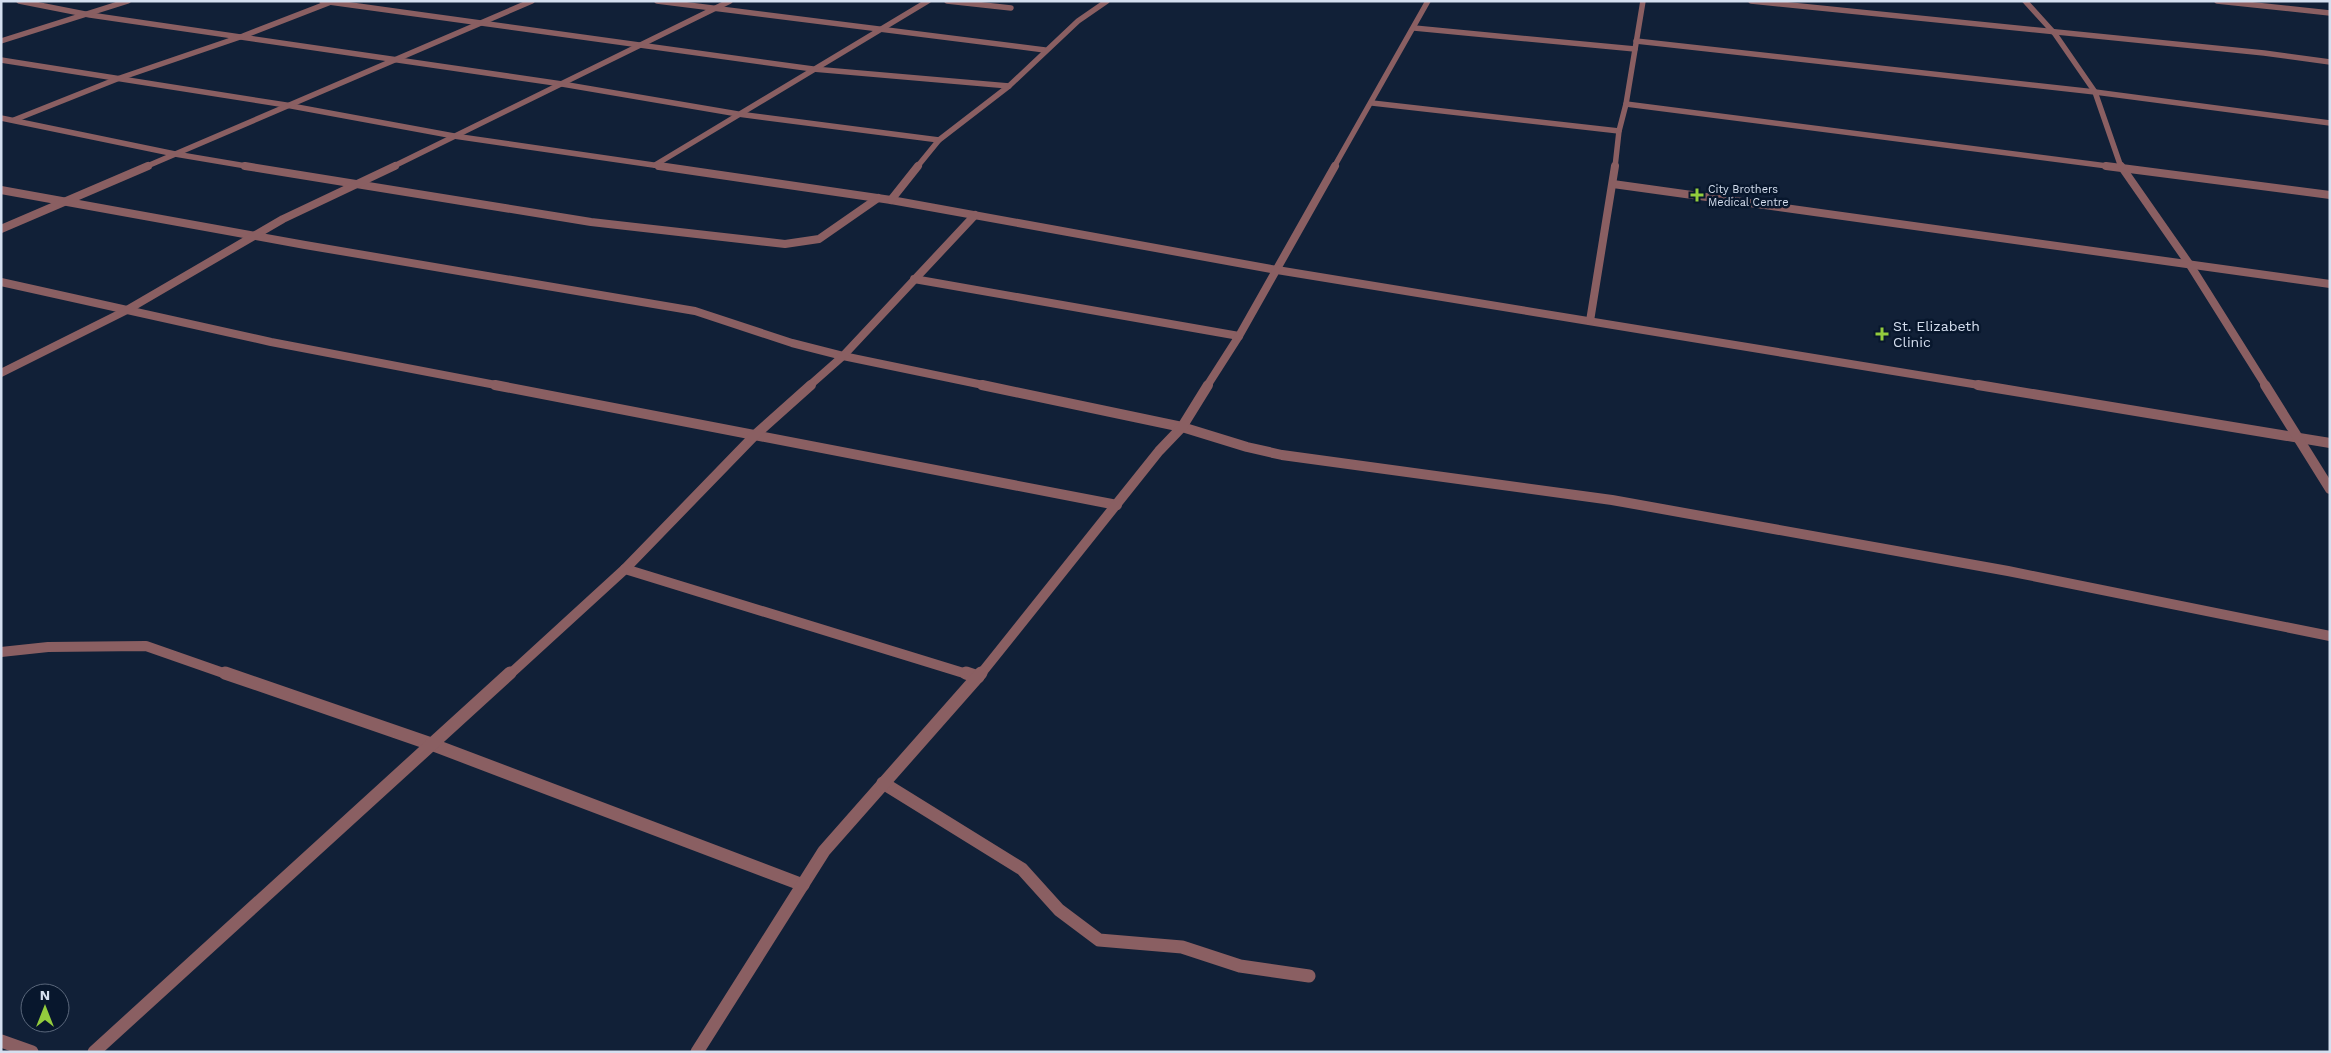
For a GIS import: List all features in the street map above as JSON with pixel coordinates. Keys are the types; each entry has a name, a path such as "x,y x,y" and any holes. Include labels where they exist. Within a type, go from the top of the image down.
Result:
{"street":[{"path":"19,1 90,14 243,36 317,49 562,84 738,114 939,140"},
{"path":"1,41 128,1"},
{"path":"322,1 644,44 813,69 1009,86"},
{"path":"1,229 532,1"},
{"path":"657,1 879,31 1045,50"},
{"path":"1,373 127,310 251,236 730,1"},
{"path":"655,165 928,1"},
{"path":"947,1 1011,8"},
{"path":"891,200 939,140 1009,86 1045,50 1078,21 1107,1"},
{"path":"697,1052 824,851 978,676 1159,451 1182,427 1277,270 1428,1"},
{"path":"1590,321 1613,184 1619,131 1626,104 1643,1"},
{"path":"1751,1 2330,62"},
{"path":"2026,1 2056,34 2095,92 2122,169 2190,265 2330,489"},
{"path":"2217,1 2330,13"},
{"path":"1,124 117,78 243,36 332,2"},
{"path":"1414,28 1635,49"},
{"path":"1636,41 2095,92 2330,123"},
{"path":"1,60 286,106 454,136 891,200 1277,270 2330,443"},
{"path":"1372,103 1619,131"},
{"path":"1626,104 2330,196"},
{"path":"1,118 175,154 356,185 591,222 785,244 819,238 878,198"},
{"path":"1613,184 2330,284"},
{"path":"1,190 251,236 695,312 792,343 843,356 1182,427 1247,447 1310,460 1612,500 2008,571 2330,636"},
{"path":"94,1052 625,569 755,435 843,356 975,215"},
{"path":"914,279 1238,336"},
{"path":"1,282 271,342 1117,505"},
{"path":"625,569 978,676"},
{"path":"1,652 48,647 146,646 431,744 803,885"},
{"path":"883,783 1022,869 1060,910 1099,940 1182,947 1240,966 1309,976"},
{"path":"1,1041 32,1052"}],"place":[{"name":"City Brothers Medical Centre","path":"1697,195"},
{"name":"St. Elizabeth Clinic","path":"1882,334"}]}
